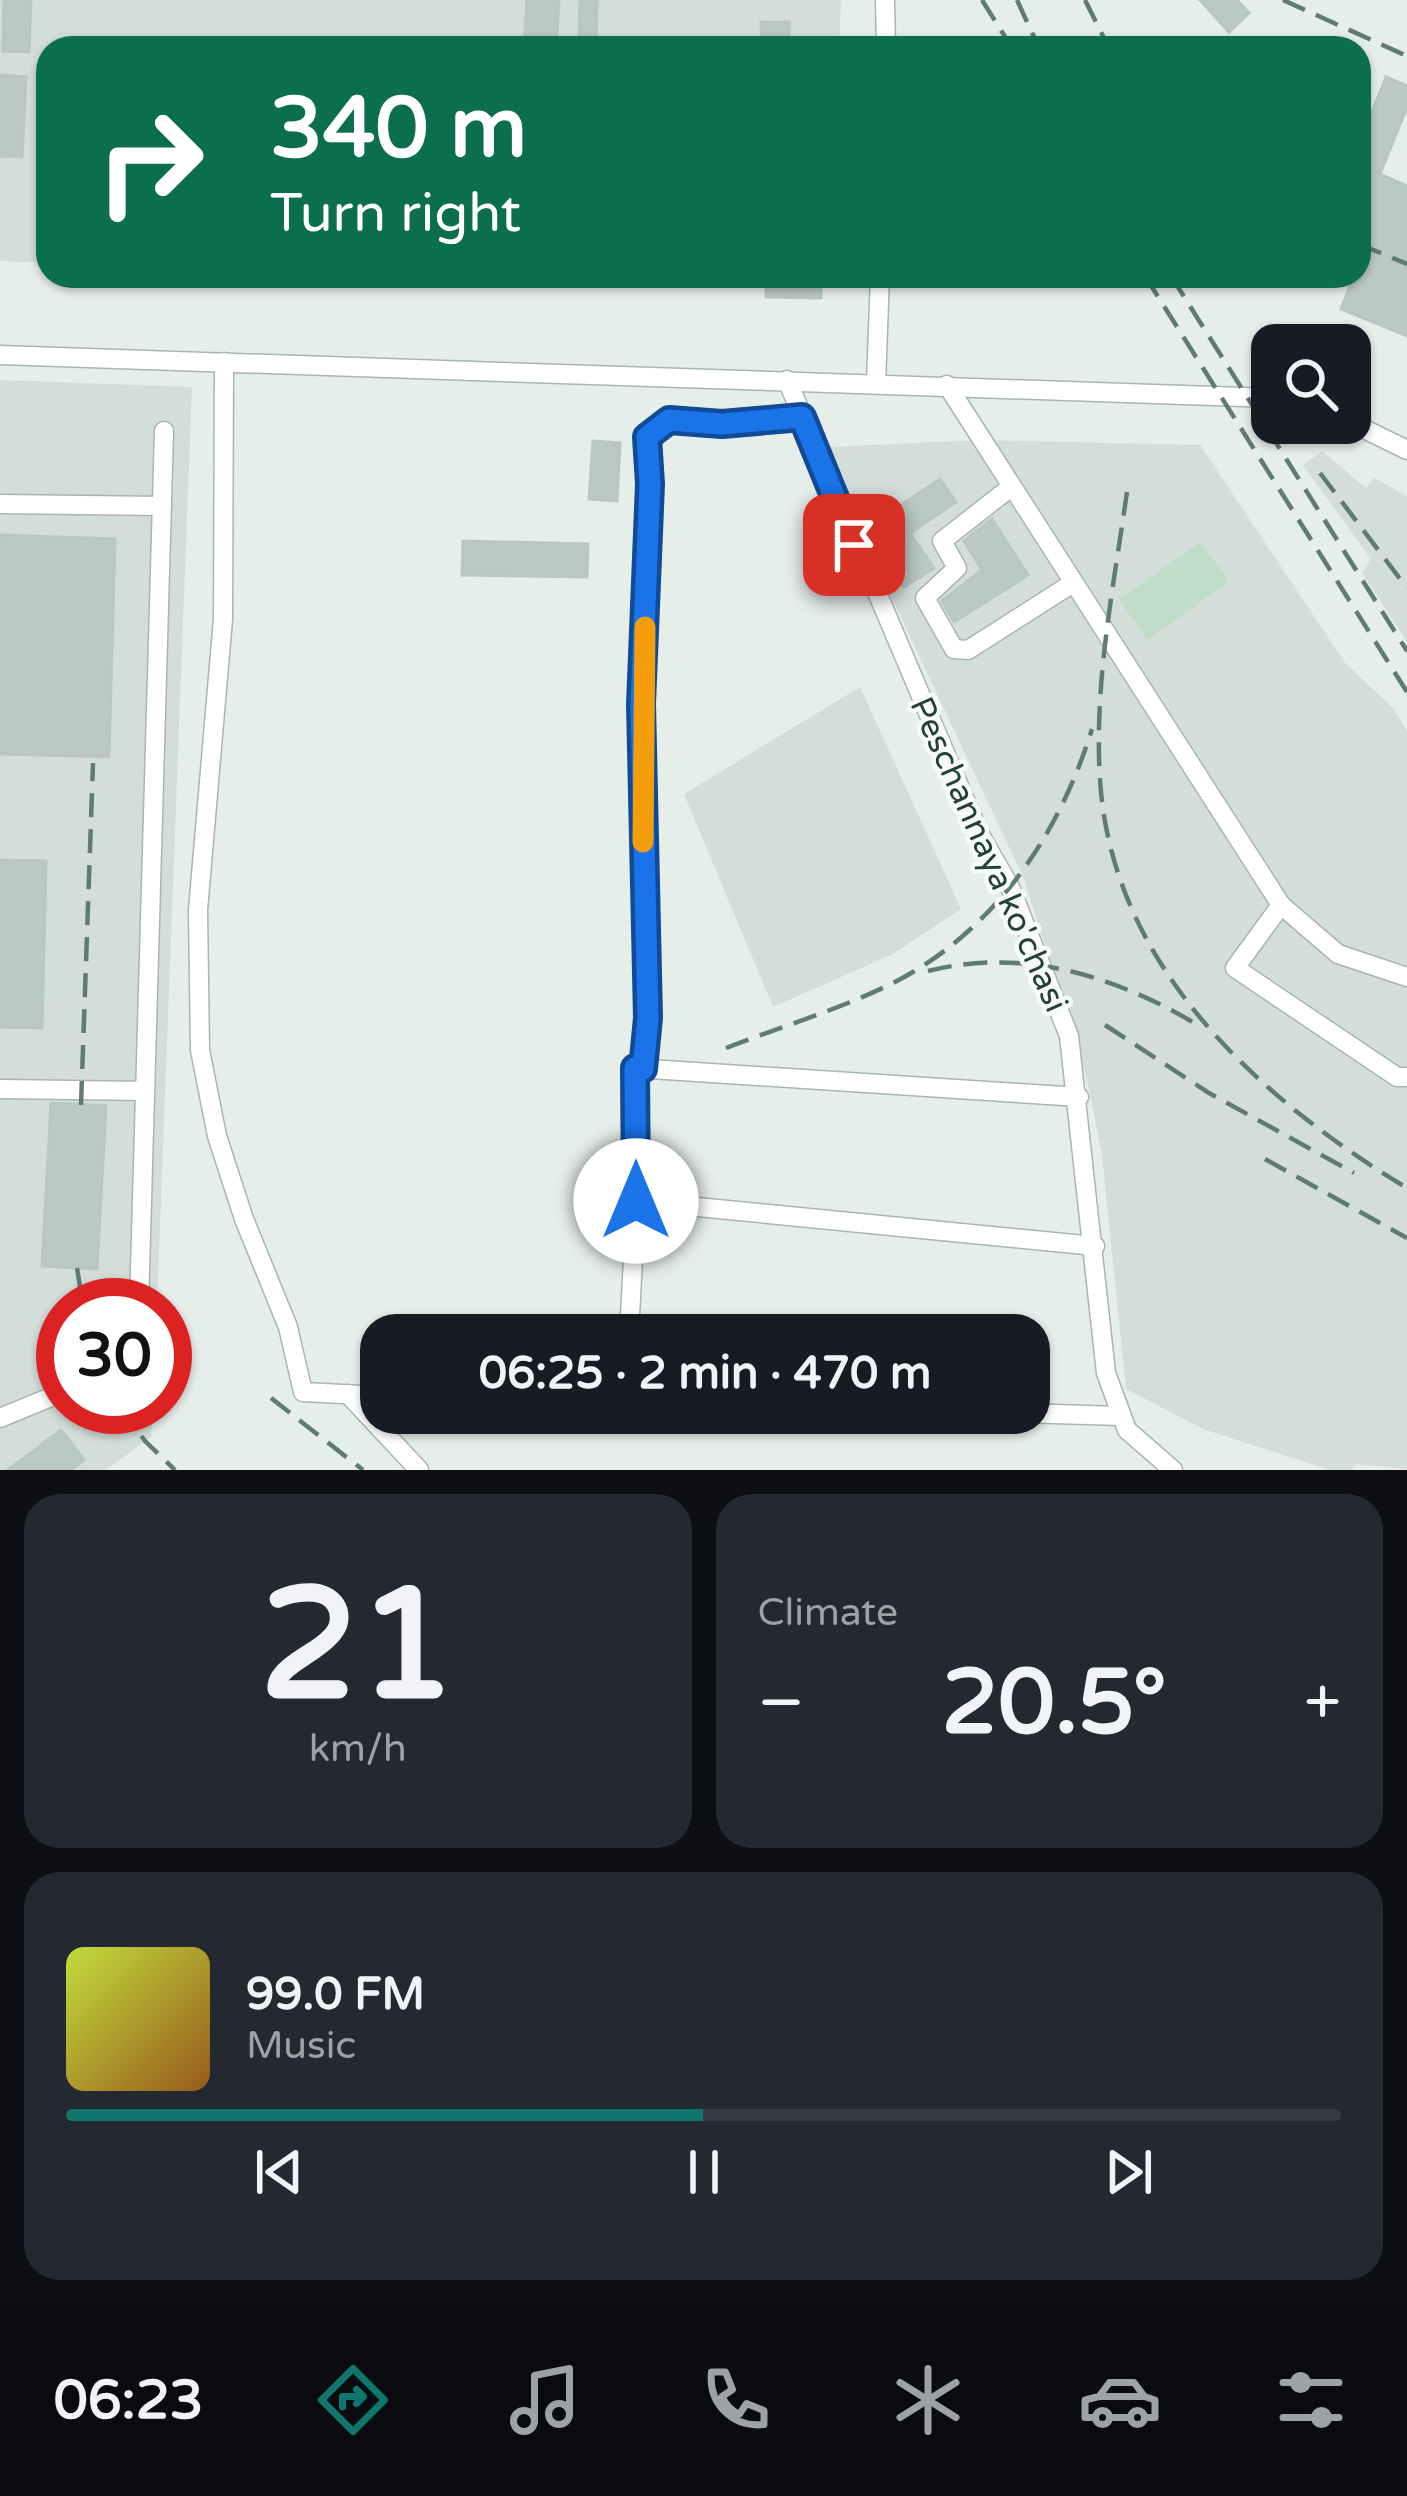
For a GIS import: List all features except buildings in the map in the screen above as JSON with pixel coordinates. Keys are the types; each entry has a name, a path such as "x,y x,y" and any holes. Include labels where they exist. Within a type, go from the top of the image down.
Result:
{"street":[{"path":"885,0 886,36"},
{"path":"876,383 880,288"},
{"path":"0,355 1251,397"},
{"path":"224,362 224,619 198,910 200,1050 217,1136 244,1219 288,1327 303,1393 360,1395"},
{"name":"Peschannaya ko'chasi","path":"787,380 980,833 1010,886 1051,980 1070,1036 1079,1097 1106,1373 1127,1430 1173,1470"},
{"path":"947,386 1281,904 1338,954 1407,977"},
{"path":"643,1069 648,1018 641,704 650,484 647,437 669,420 722,424 802,417"},
{"path":"140,1278 164,431"},
{"path":"1371,432 1407,450"},
{"path":"1011,487 942,541 957,568 925,598 954,649 968,650 1073,583"},
{"path":"0,503 162,506"},
{"path":"1281,904 1235,968 1397,1077 1407,1077"},
{"path":"630,1314 636,1201 635,1068 1079,1097"},
{"path":"0,1089 145,1091"},
{"path":"636,1201 1096,1246"},
{"path":"348,1394 419,1470"},
{"path":"0,1418 36,1403"},
{"path":"1050,1414 1121,1416"}],"shaded area":[{"path":"0,0 841,0 840,36 36,36 36,262 0,261"},
{"path":"0,380 192,387 158,1278 36,1278 36,1434 151,1437 106,1470 0,1470"},
{"path":"980,440 1200,445 1345,663 1393,708 1407,731 1407,1469 1356,1464 1352,1470 1330,1470 1203,1429 1126,1389 1102,1155 1087,1079 1024,879 860,530 829,447"},
{"path":"1322,451 1366,488 1374,478 1407,496 1407,642 1362,573 1371,559 1303,465"},
{"path":"860,687 961,909 893,954 773,1007 684,794"}],"green space":[{"path":"1201,542 1229,582 1147,640 1119,599"}],"railway":[{"path":"982,0 1004,36"},
{"path":"1017,0 1034,36"},
{"path":"1085,0 1103,36"},
{"path":"1283,0 1363,36"},
{"path":"1371,40 1407,56"},
{"path":"1371,249 1407,264"},
{"path":"1153,288 1407,692"},
{"path":"1179,288 1407,651"},
{"path":"1320,473 1407,588"},
{"path":"1127,492 1105,642 1099,754 1113,857 1135,917 1167,973 1251,1071 1300,1114 1407,1188"},
{"path":"726,1048 891,984 961,938 991,909 1041,843 1092,729"},
{"path":"81,1105 93,763"},
{"path":"928,971 999,962 1067,971 1133,992 1196,1024"},
{"path":"1105,1025 1209,1093 1354,1173"},
{"path":"1265,1159 1407,1238"},
{"path":"77,1268 79,1278"},
{"path":"271,1398 363,1470"},
{"path":"140,1434 175,1470"}],"slow traffic":[{"path":"643,842 645,627"}],"route":[{"path":"636,1201 635,1068 643,1069 648,1018 641,704 650,484 647,437 669,420 722,424 802,417 854,545"}]}
